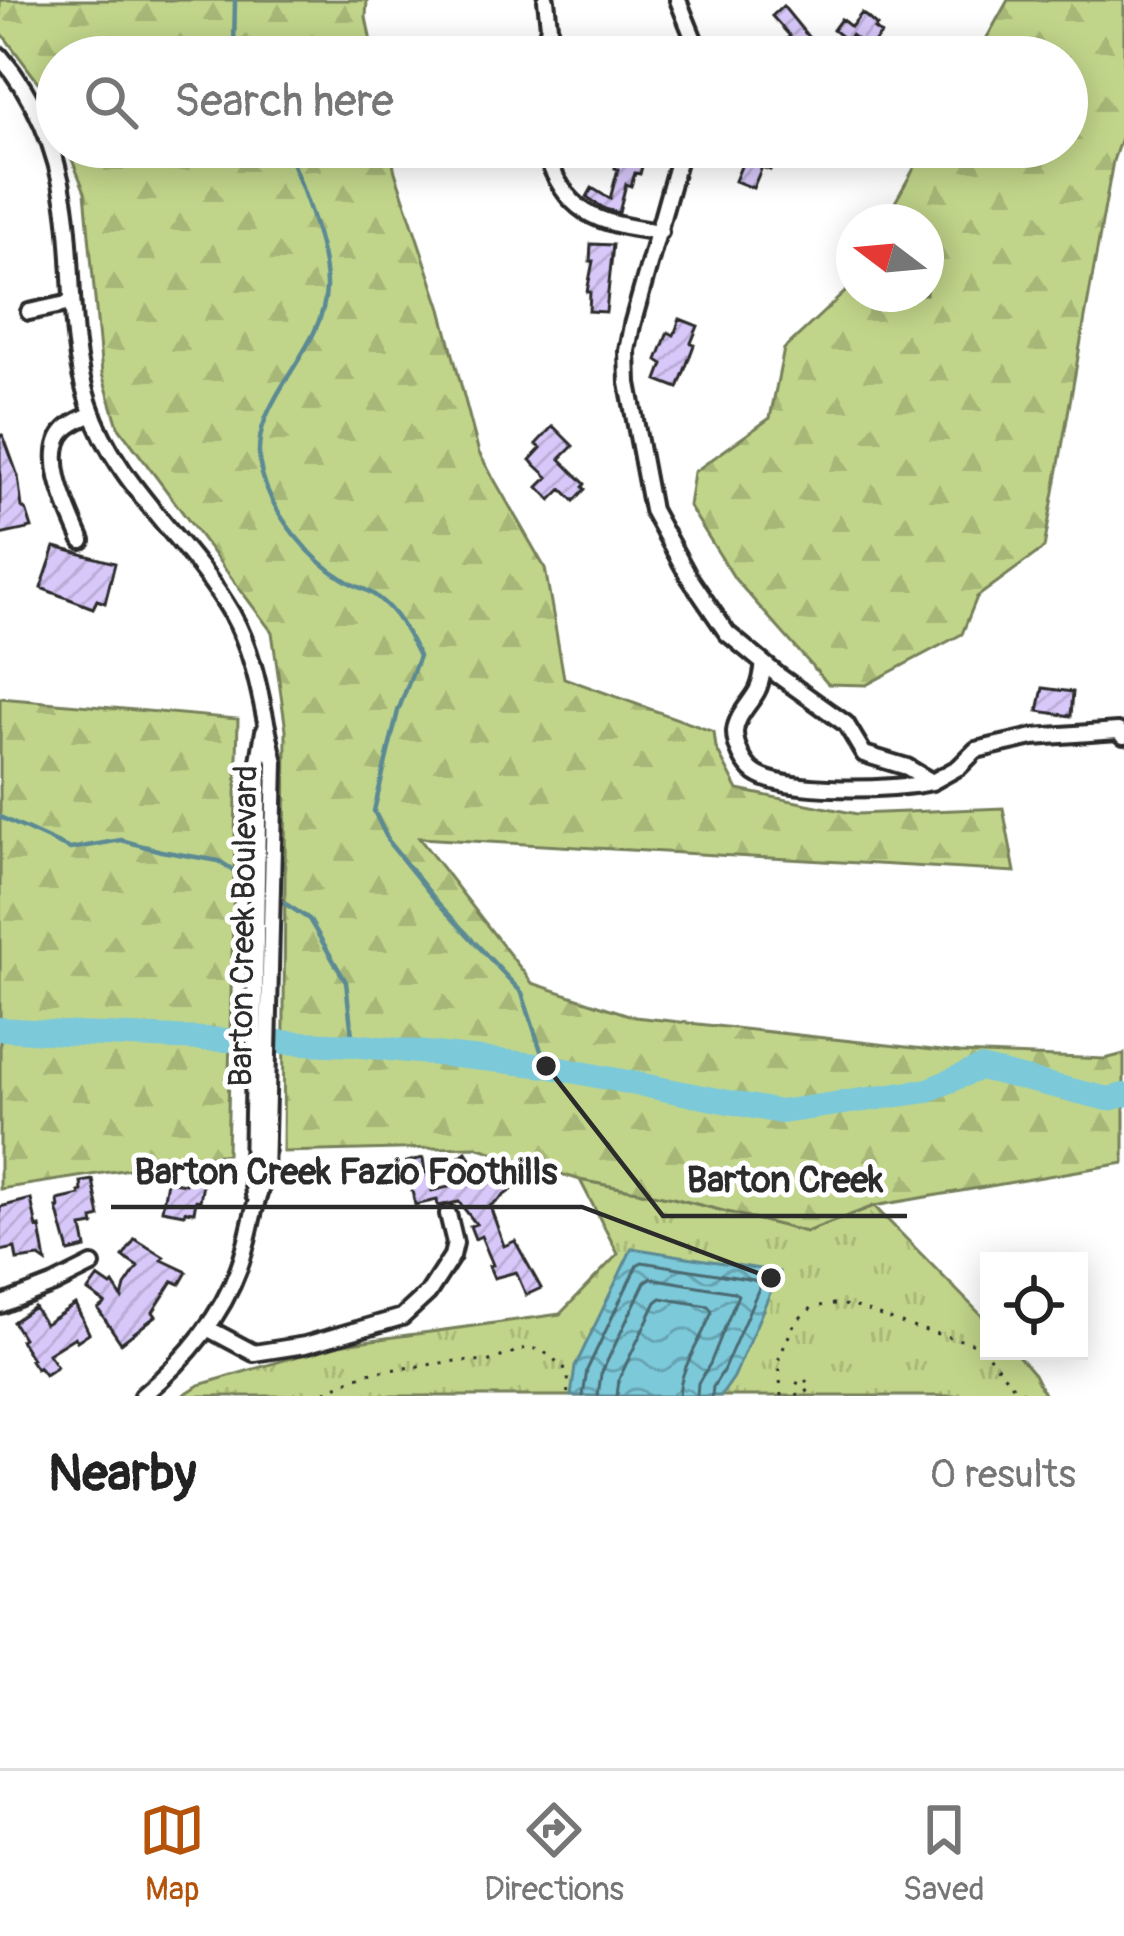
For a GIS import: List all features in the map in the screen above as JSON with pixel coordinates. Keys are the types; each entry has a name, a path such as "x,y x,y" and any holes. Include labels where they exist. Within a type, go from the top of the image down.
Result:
{"street":[{"path":"546,0 547,36"},
{"path":"678,0 693,36"},
{"name":"Barton Creek Boulevard","path":"0,56 36,112"},
{"name":"Barton Creek Boulevard","path":"58,168 66,209 71,303 92,414 120,466 232,614 257,676 265,724 255,1200 228,1294 177,1365 142,1396"},
{"path":"551,168 573,206 614,225 660,232"},
{"path":"677,168 627,351 628,383 652,510 688,577 727,633 846,724 864,754 907,767 932,782"},
{"path":"29,312 71,303"},
{"path":"82,542 55,470 57,443 70,425 92,414"},
{"path":"764,664 761,684 735,732 745,763 773,782 838,788 910,787 932,782 958,767 976,749 1033,737 1118,731 1124,736"},
{"path":"207,1328 254,1353 305,1346 402,1317 428,1293 452,1256 455,1243 448,1214"},
{"path":"0,1305 92,1265"}],"path":[{"path":"781,1396 778,1358 795,1322 813,1306 832,1304 853,1306 980,1346 1022,1396"},
{"path":"314,1396 367,1373 456,1361 487,1362 529,1347 564,1367 567,1396"}],"green space":[{"path":"0,0 367,0 370,36 36,36 36,79 0,31"},
{"path":"1008,0 1124,0 1124,129 1113,161 1044,548 977,597 962,634 866,685 828,684 735,579 689,506 694,472 770,418 784,349 836,300 836,312 944,312 944,204 894,204 914,168 1088,168 1088,36 988,36"},
{"path":"75,168 394,168 441,309 479,453 545,568 564,678 714,732 716,748 738,790 857,814 1003,808 1015,872 419,838 532,983 635,1017 960,1053 1105,1059 1124,1054 1124,1163 874,1206 806,1232 580,1180 476,1147 283,1152 286,730 272,632 118,426 102,374 85,192"},
{"path":"0,698 238,719 227,1154 0,1189"},
{"path":"580,1180 806,1232 874,1206 980,1314 980,1360 1022,1360 1045,1396 182,1396 199,1385 336,1345 560,1314 618,1254"}],"water":[{"path":"632,1248 779,1272 734,1377 721,1396 571,1396 575,1367"}],"building":[{"path":"783,6 808,36 790,36 772,16"},
{"path":"862,13 881,34 841,36 833,30 841,19 851,27"},
{"path":"642,168 631,186 626,184 619,213 587,197 592,188 610,199 618,169"},
{"path":"740,168 762,168 753,188 735,181"},
{"path":"591,244 613,245 606,312 589,311"},
{"path":"680,319 698,326 678,388 657,380 663,364 657,360 668,332 674,335"},
{"path":"553,426 573,446 560,459 585,484 574,501 562,489 551,500 538,487 548,477 530,460 541,448 536,444"},
{"path":"0,435 18,476 22,507 32,528 0,535"},
{"path":"55,547 115,563 105,603 97,600 93,608 41,588"},
{"path":"1043,688 1073,692 1071,716 1038,711"},
{"path":"466,1152 480,1173 491,1170 497,1177 504,1172 515,1187 490,1206 504,1246 515,1241 541,1288 526,1295 516,1272 494,1278 481,1236 475,1239 470,1226 476,1224 459,1202 415,1205 406,1162 423,1158 432,1191 461,1184 451,1163"},
{"path":"187,1175 204,1178 194,1212 162,1210 167,1181 185,1184"},
{"path":"93,1180 100,1217 93,1219 94,1225 82,1227 86,1248 69,1252 58,1200 80,1195 81,1182"},
{"path":"31,1199 46,1262 39,1257 17,1260 15,1248 0,1251 0,1207"},
{"path":"135,1239 187,1272 180,1284 173,1281 153,1312 156,1316 121,1343 98,1309 105,1303 88,1291 98,1277 113,1284 122,1298 138,1267 123,1257"},
{"path":"75,1304 89,1333 48,1354 57,1367 45,1375 30,1360 13,1322 34,1307 45,1324"}],"waterway":[{"path":"234,36 235,0"},
{"path":"294,168 318,236 326,288 312,336 263,425 262,474 274,505 294,534 331,571 384,603 419,656 398,711 374,811 390,844 522,993 546,1066"},
{"path":"0,817 70,849 121,840 219,861 309,919 346,982 353,1045"},
{"path":"0,1029 353,1045 546,1066 780,1112 926,1091 980,1068 1108,1099 1124,1095"}],"place":[{"name":"Barton Creek","path":"546,1066"},
{"name":"Barton Creek Fazio Foothills","path":"771,1278"}]}
